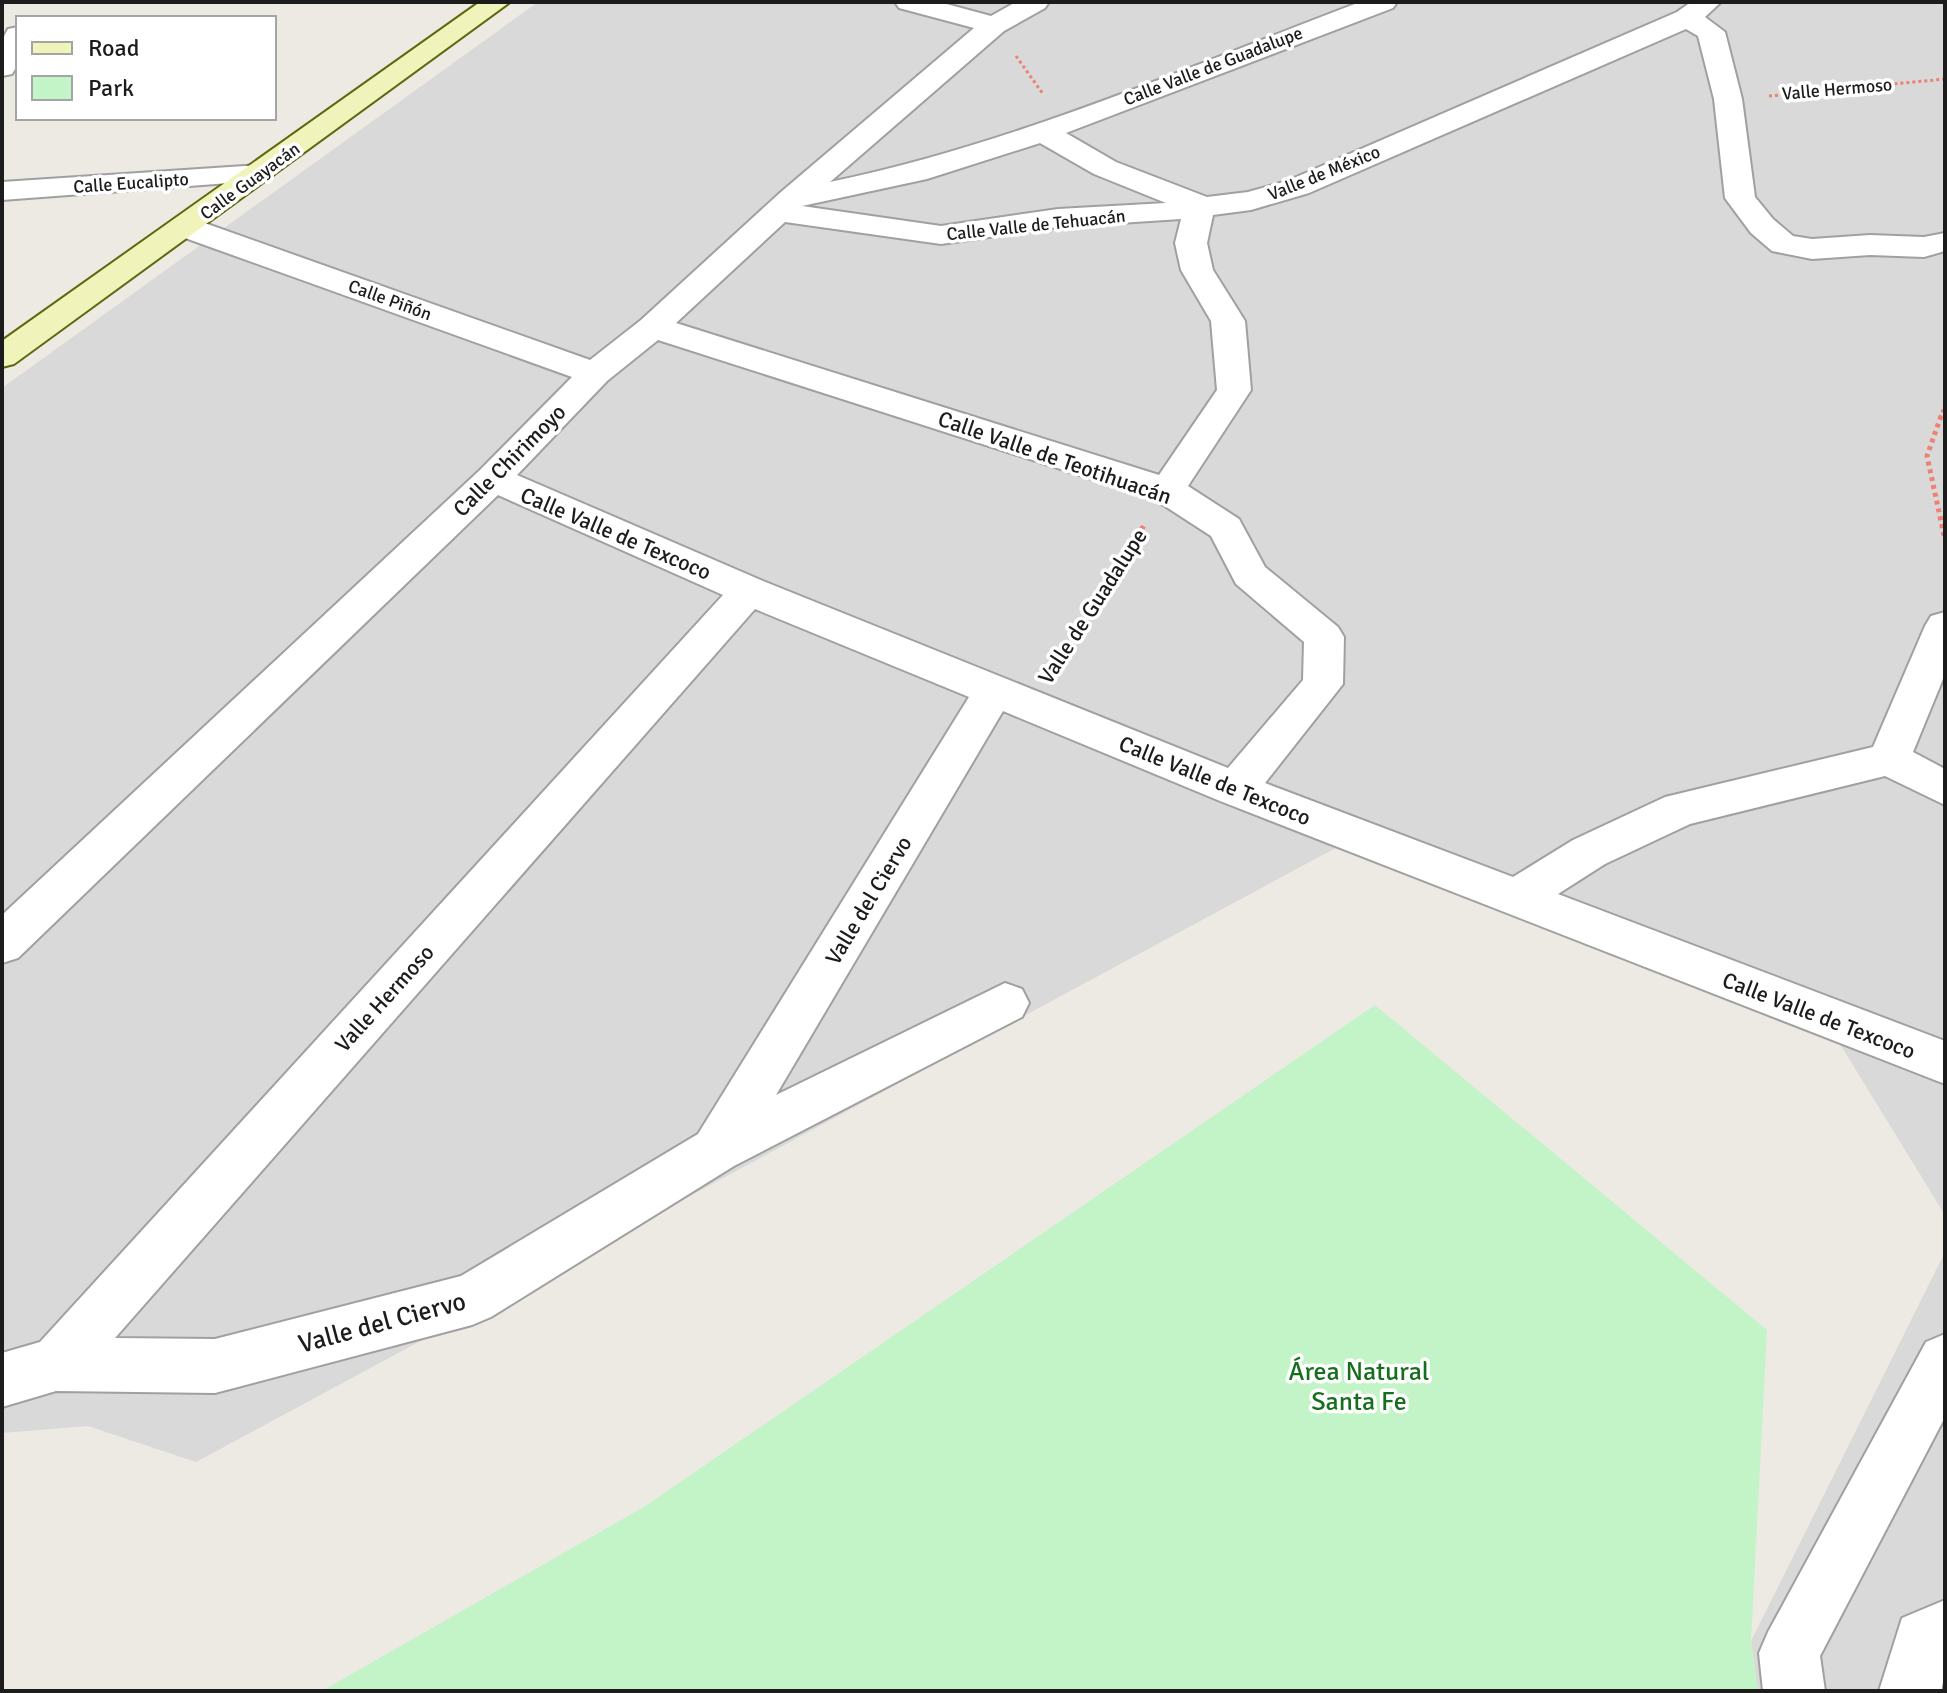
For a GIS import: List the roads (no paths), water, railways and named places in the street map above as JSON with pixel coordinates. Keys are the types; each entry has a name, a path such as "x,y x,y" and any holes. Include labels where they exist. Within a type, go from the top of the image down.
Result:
{"street":[{"name":"Calle Guayacán","path":"2,357 497,2"},
{"path":"908,2 994,25"},
{"name":"Calle Chirimoyo","path":"2,944 493,479 595,373 653,327 785,205 994,25 1036,2"},
{"name":"Calle Valle de Guadalupe","path":"1043,132 1384,2"},
{"path":"1697,10 1711,32 1728,99 1740,198 1762,226 1783,244 1812,249 1870,245 1938,250"},
{"name":"Valle de México","path":"1043,132 1105,168 1200,205 1251,201 1298,187 1697,10"},
{"path":"2,68 16,38"},
{"path":"785,205 916,173 1043,132"},
{"name":"Calle Eucalipto","path":"2,191 259,174"},
{"name":"Calle Valle de Tehuacán","path":"785,205 941,235 1058,218 1152,214 1200,205"},
{"path":"1167,490 1234,390 1228,321 1197,270 1191,243 1200,205"},
{"name":"Calle Piñón","path":"185,227 595,373"},
{"name":"Calle Valle de Teotihuacán","path":"653,327 1167,490 1226,528 1250,575 1324,637 1323,684 1235,789"},
{"name":"Calle Valle de Texcoco","path":"493,479 749,591 1235,789 1945,1063"},
{"name":"Valle Hermoso","path":"56,1364 749,591"},
{"path":"1889,759 1945,626"},
{"name":"Valle del Ciervo","path":"716,1150 1011,698"},
{"path":"1517,898 1589,852 1680,809 1889,759 1945,788"},
{"name":"Valle del Ciervo","path":"56,1364 215,1366 472,1299 716,1150 1005,1003"},
{"path":"1794,1691 1789,1653 1945,1361"},
{"path":"2,1380 56,1364"},
{"path":"1910,1691 1923,1639 1945,1630"}],"park label":[{"name":"Área Natural Santa Fe","path":"1359,1386"}]}
